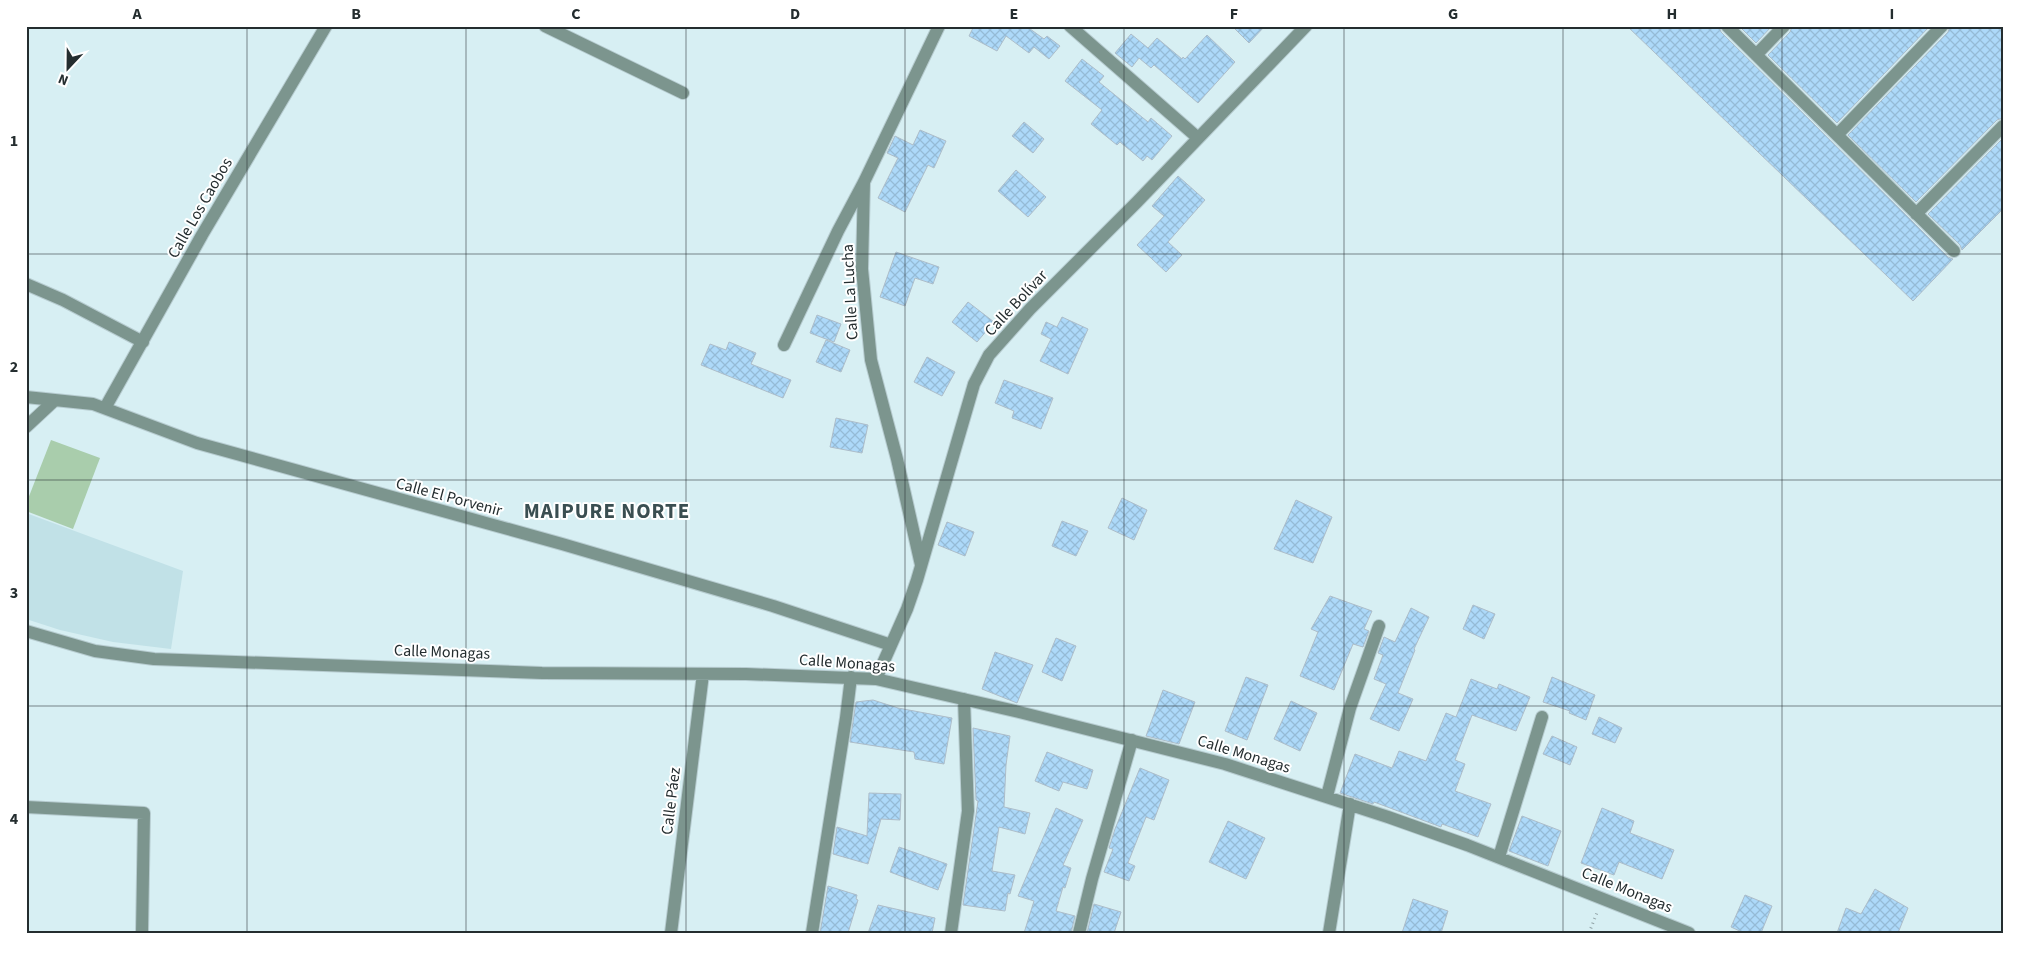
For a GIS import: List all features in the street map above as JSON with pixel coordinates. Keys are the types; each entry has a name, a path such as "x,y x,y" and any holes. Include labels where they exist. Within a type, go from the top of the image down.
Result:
{"street":[{"name":"Calle Los Caobos","path":"105,408 202,236 326,26"},
{"path":"545,26 682,93"},
{"name":"Calle La Lucha","path":"921,566 870,360 862,269 864,182 939,26"},
{"path":"1070,26 1198,138"},
{"name":"Calle Bolívar","path":"876,679 907,609 974,384 989,355 1030,309 1306,26"},
{"path":"1727,26 1954,251"},
{"path":"1756,55 1784,26"},
{"path":"1837,135 1942,26"},
{"path":"1916,214 2003,126"},
{"path":"784,345 838,231 864,182"},
{"path":"26,284 63,300 143,342"},
{"name":"Calle El Porvenir","path":"26,398 93,404 197,443 572,547 773,606 891,645"},
{"path":"26,427 55,400"},
{"path":"1327,796 1350,708 1379,626"},
{"name":"Calle Monagas","path":"26,631 95,651 154,659 542,673 703,674 876,679 964,698 1225,764 1327,796 1499,857 1689,933"},
{"name":"Calle Páez","path":"671,933 703,674"},
{"path":"812,933 845,728 851,677"},
{"path":"951,933 968,811 964,698"},
{"path":"1499,857 1542,717"},
{"path":"1079,933 1092,879 1132,740"},
{"path":"1329,933 1350,804"},
{"path":"26,807 144,813 142,933"}],"path":[{"path":"1589,933 1603,898"}],"shaded area":[{"path":"26,513 183,571 171,649 113,642 60,630 26,619"}],"green space":[{"path":"51,440 100,458 73,529 26,511 26,504"}],"building":[{"path":"974,26 1026,26 1044,39 1047,36 1060,46 1049,59 1034,47 1029,53 1006,36 997,51 969,36"},
{"path":"1232,26 1265,26 1249,43"},
{"path":"1627,26 1719,26 1721,32 1948,257 1953,259 1913,301"},
{"path":"1739,26 1772,26 1756,43"},
{"path":"1792,26 1930,26 1837,123 1768,55 1790,32"},
{"path":"1950,26 2003,26 2003,118 1997,120 1916,202 1848,135 1948,32"},
{"path":"1131,34 1148,48 1157,38 1182,59 1183,57 1185,59 1207,35 1235,62 1198,103 1154,65 1151,68 1139,58 1132,67 1115,53"},
{"path":"1082,59 1104,76 1099,82 1148,122 1151,118 1172,136 1152,160 1147,156 1143,161 1120,142 1117,145 1091,124 1102,110 1065,81"},
{"path":"1024,122 1044,139 1033,153 1012,136"},
{"path":"920,130 946,141 934,168 928,165 905,212 878,198 898,158 887,153 895,136 913,145"},
{"path":"2003,138 2003,209 1962,250 1960,245 1928,214"},
{"path":"1016,170 1046,197 1028,217 998,191"},
{"path":"1178,176 1205,200 1168,242 1182,255 1166,272 1137,245 1164,216 1152,206"},
{"path":"896,252 939,267 933,284 915,278 905,306 880,297"},
{"path":"968,302 994,322 977,342 952,322"},
{"path":"817,315 841,324 834,342 810,333"},
{"path":"1062,317 1088,329 1068,374 1040,361 1051,339 1041,334 1046,322 1057,327"},
{"path":"826,340 850,350 841,372 816,362"},
{"path":"729,342 756,353 751,364 791,380 783,398 701,365 710,344 726,350"},
{"path":"927,357 955,372 942,396 914,382"},
{"path":"1004,380 1053,398 1041,429 1012,418 1014,411 995,403"},
{"path":"836,418 868,425 862,453 830,447"},
{"path":"1122,498 1147,510 1134,540 1108,528"},
{"path":"1296,500 1332,517 1313,563 1274,549"},
{"path":"1062,521 1088,531 1076,556 1052,546"},
{"path":"947,522 974,532 965,556 938,545"},
{"path":"1330,596 1372,611 1364,629 1369,631 1363,647 1353,644 1334,690 1300,676 1318,632 1311,629"},
{"path":"1473,605 1495,614 1484,639 1463,629"},
{"path":"1411,608 1429,617 1414,649 1398,693 1413,699 1399,731 1370,719 1386,684 1374,679 1383,655 1378,653 1384,637 1395,642"},
{"path":"1056,638 1076,646 1062,681 1042,672"},
{"path":"995,652 1033,665 1017,703 982,689"},
{"path":"1246,677 1268,685 1247,740 1225,731"},
{"path":"1552,677 1595,695 1586,720 1569,713 1570,711 1543,702"},
{"path":"1471,679 1497,689 1499,684 1530,697 1516,731 1472,715 1455,760 1465,764 1455,791 1491,804 1478,837 1442,824 1441,827 1374,802 1373,804 1340,793 1355,754 1392,768 1399,751 1426,761 1446,713 1456,717"},
{"path":"1163,690 1195,702 1179,744 1146,736"},
{"path":"873,700 898,708 952,718 944,764 915,759 914,752 850,742 856,702"},
{"path":"1291,701 1317,713 1300,751 1274,739"},
{"path":"1599,717 1622,728 1615,743 1592,734"},
{"path":"973,728 1010,736 1006,765 1004,807 1030,813 1025,834 999,827 992,871 1015,875 1010,894 1008,893 1005,911 963,905 978,801 976,800"},
{"path":"1552,736 1577,747 1570,765 1543,754"},
{"path":"1047,752 1093,770 1087,789 1063,782 1059,791 1035,781"},
{"path":"1140,768 1169,780 1154,820 1146,817 1128,863 1135,866 1129,881 1104,872 1113,849 1109,848 1115,829"},
{"path":"869,793 901,794 900,820 881,819 868,864 833,854 837,827 867,836"},
{"path":"1056,808 1083,820 1063,865 1071,868 1056,911 1075,916 1071,933 1024,933 1034,901 1018,896"},
{"path":"1602,808 1634,821 1630,833 1674,850 1662,879 1619,862 1614,875 1581,863"},
{"path":"1522,816 1561,831 1548,866 1509,851"},
{"path":"1228,821 1265,838 1246,879 1209,862"},
{"path":"899,847 947,864 938,890 890,872"},
{"path":"828,886 857,895 856,899 858,900 848,933 820,933"},
{"path":"1875,889 1908,908 1898,933 1837,933 1846,908 1861,914"},
{"path":"1745,895 1772,906 1761,933 1744,933 1731,927"},
{"path":"1413,899 1448,911 1441,933 1402,933"},
{"path":"1094,904 1121,912 1114,933 1087,933"},
{"path":"878,905 935,918 932,933 868,933"}],"district":[{"name":"MAIPURE NORTE","path":"607,511"}]}
